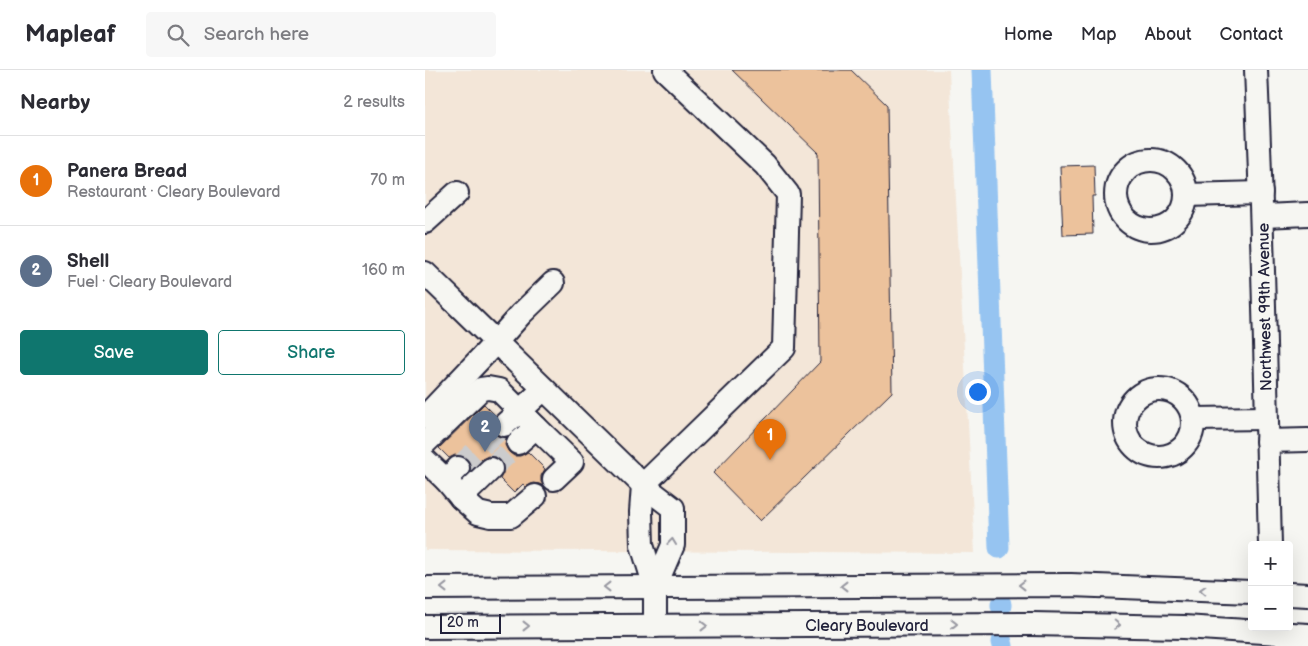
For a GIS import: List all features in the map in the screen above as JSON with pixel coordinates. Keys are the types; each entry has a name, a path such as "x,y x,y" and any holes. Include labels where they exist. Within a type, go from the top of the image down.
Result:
{"street":[{"path":"655,626 655,587 642,545 641,512 643,485 783,348 788,194 765,165 665,70"},
{"name":"Northwest 99th Avenue","path":"1256,70 1262,216 1270,541"},
{"path":"425,222 457,193"},
{"path":"1186,195 1261,193"},
{"path":"1262,216 1308,214"},
{"path":"425,273 643,485 673,508 673,545 655,587"},
{"path":"425,416 521,314 553,283"},
{"path":"425,443 481,389 499,390 512,418 536,427 572,462 554,479"},
{"path":"512,418 544,389"},
{"path":"1193,419 1266,418"},
{"path":"518,443 536,427"},
{"path":"1267,441 1308,440"},
{"path":"425,460 452,474 461,498 478,513 491,516 511,516 535,496"},
{"path":"461,498 491,469"},
{"path":"425,588 1071,585 1248,592"},
{"path":"1293,594 1308,595"},
{"name":"Cleary Boulevard","path":"425,626 1032,624 1184,627 1308,635"}],"shaded area":[{"path":"425,70 949,70 975,553 425,550"}],"building":[{"path":"732,70 851,70 887,105 892,392 760,521 713,473 820,362 818,153"},
{"path":"1094,165 1095,196 1092,196 1093,234 1063,235 1060,166"},
{"path":"484,404 495,415 491,421 491,428 499,437 506,438 505,445 509,452 514,456 520,456 528,452 545,469 541,476 541,482 544,486 533,483 526,487 523,484 514,493 500,479 504,466 501,460 488,456 471,470 467,458 455,455 449,458 439,448"}],"waterway":[{"path":"982,70 999,548"},
{"path":"1002,642 1003,646"}],"tunnel":[{"path":"458,468 504,425"},
{"path":"491,469 518,443"}],"place":[{"name":"Shell","path":"485,452"},
{"name":"Panera Bread","path":"770,460"}]}
